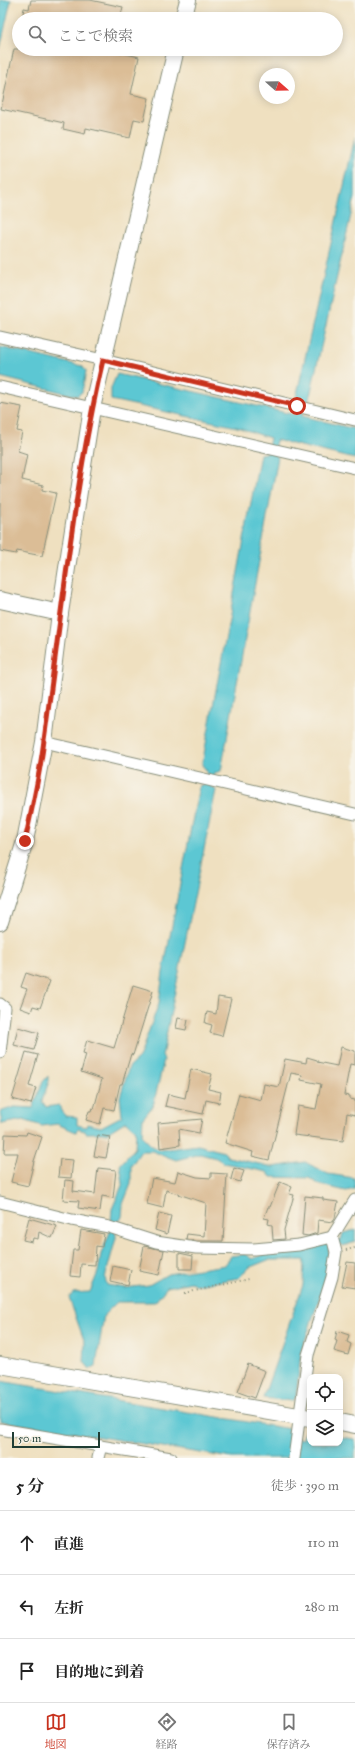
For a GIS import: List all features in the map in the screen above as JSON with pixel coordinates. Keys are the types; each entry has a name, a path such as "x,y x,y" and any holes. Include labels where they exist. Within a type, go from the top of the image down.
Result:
{"street":[{"path":"185,12 188,0"},
{"path":"0,922 25,841 44,742 60,613 92,408 174,56"},
{"path":"0,338 103,360 355,420"},
{"path":"0,387 355,468"},
{"path":"0,600 60,613"},
{"path":"44,742 355,814"},
{"path":"0,1004 5,1008 0,1053"},
{"path":"294,1458 297,1435 305,1417 308,1355 332,1277 333,1242 355,1200"},
{"path":"0,1202 113,1229 156,1242 196,1248 254,1249 333,1242"},
{"path":"0,1365 305,1417"},
{"path":"343,1423 355,1425"},
{"path":"0,1429 171,1458"},
{"path":"98,1458 101,1446"}],"path":[{"path":"185,1293 249,1279"}],"water":[{"path":"0,0 11,0 0,49"},
{"path":"355,137 355,197 309,400 305,402 302,416 355,429 355,459 276,440 273,453 278,457 221,771 214,773 211,787 216,790 162,1056 164,1060 153,1106 143,1118 142,1136 152,1146 161,1150 198,1145 224,1152 228,1157 273,1167 305,1162 328,1174 354,1178 355,1189 346,1191 320,1185 309,1178 271,1177 267,1172 224,1163 216,1158 200,1154 176,1160 152,1151 141,1151 131,1166 131,1184 123,1204 122,1217 115,1223 116,1238 105,1278 107,1285 125,1288 149,1285 168,1274 225,1265 231,1256 245,1254 252,1259 270,1252 300,1250 341,1240 343,1233 355,1230 355,1242 329,1248 326,1279 301,1352 296,1397 292,1401 263,1398 303,1285 304,1260 268,1260 248,1268 239,1278 197,1285 191,1282 167,1287 155,1302 117,1302 104,1315 96,1366 90,1369 84,1362 85,1343 69,1298 73,1293 90,1292 98,1272 101,1254 110,1232 112,1209 123,1183 120,1165 135,1148 136,1130 126,1121 107,1133 86,1133 85,1131 78,1129 76,1132 57,1124 42,1126 23,1120 2,1124 0,1112 14,1107 33,1108 42,1083 48,1076 48,1084 42,1101 46,1107 59,1105 65,1116 77,1117 77,1125 86,1127 87,1124 101,1127 122,1116 120,1097 129,1067 139,1058 159,1003 163,972 199,786 204,784 207,771 202,765 260,454 267,453 270,438 237,427 111,400 111,388 117,374 296,415 300,401 296,398"},
{"path":"0,347 82,366 86,371 82,392 77,396 0,377"},
{"path":"0,1381 290,1429 289,1436 303,1439 305,1431 307,1431 307,1446 343,1446 343,1437 355,1439 355,1458 232,1458 0,1421"}],"building":[{"path":"31,0 90,0 123,7 122,12 23,12 24,8 29,9"},
{"path":"12,56 139,57 131,94 149,98 144,121 134,119 130,138 86,128 85,134 63,129 64,123 1,109"},
{"path":"0,403 22,407 17,431 22,432 18,451 27,454 22,480 43,485 42,490 56,493 42,556 17,551 16,554 0,551"},
{"path":"26,973 50,981 40,1008 33,1006 31,1012 20,1008 27,989 21,987"},
{"path":"133,985 153,991 133,1055 131,1054 122,1084 120,1084 114,1110 104,1108 100,1124 86,1120 89,1111 91,1111 92,1108 94,1109 102,1079 81,1072 86,1054 83,1053 87,1040 114,1048"},
{"path":"218,997 231,999 222,1036 210,1033 212,1025 205,1023 207,1012 216,1014"},
{"path":"178,1018 188,1020 186,1030 176,1028"},
{"path":"18,1027 39,1033 34,1050 14,1045"},
{"path":"341,1047 355,1051 355,1065 350,1064 344,1095 350,1096 350,1099 355,1100 355,1115 347,1113 343,1141 294,1135 298,1106 316,1109 321,1084 301,1080 302,1075 291,1073 269,1160 252,1156 253,1152 225,1143 239,1094 261,1100 264,1084 279,1087 285,1059 306,1063 307,1057 317,1060 317,1062 337,1066"},
{"path":"26,1052 38,1055 29,1086 36,1088 31,1104 12,1099"},
{"path":"191,1069 212,1074 208,1089 221,1092 219,1103 206,1100 203,1114 165,1106 168,1094 185,1098"},
{"path":"202,1119 199,1133 179,1129 180,1145 160,1148 158,1123"},
{"path":"27,1132 42,1137 28,1186 11,1182 18,1153 4,1153 5,1134 26,1135"},
{"path":"98,1135 110,1137 106,1158 94,1156"},
{"path":"60,1159 73,1160 71,1178 58,1177"},
{"path":"98,1168 116,1170 113,1198 102,1196 100,1211 78,1208 79,1201 63,1200 65,1180 74,1181 73,1191 95,1194"},
{"path":"234,1168 244,1171 240,1182 231,1179"},
{"path":"178,1171 197,1177 211,1178 211,1173 227,1174 223,1241 197,1241 186,1239 187,1234 204,1236 206,1203 166,1190 163,1208 147,1204 152,1178 175,1182"},
{"path":"280,1182 292,1187 289,1194 294,1195 284,1230 285,1239 273,1240 272,1225 268,1224 269,1219 264,1218"},
{"path":"305,1196 323,1198 323,1200 338,1202 333,1222 318,1220 317,1233 308,1236 302,1235"},
{"path":"159,1213 171,1216 167,1234 155,1230"},
{"path":"29,1218 57,1226 52,1238 39,1232 38,1239 33,1238 32,1242 23,1240"},
{"path":"81,1230 104,1234 102,1247 96,1246 95,1265 81,1264 80,1277 70,1276 73,1250 78,1250"},
{"path":"144,1246 164,1250 159,1275 139,1271"},
{"path":"179,1253 193,1256 192,1269 179,1269"},
{"path":"347,1262 355,1263 355,1288 342,1286"},
{"path":"113,1266 131,1270 128,1285 110,1281"},
{"path":"337,1331 349,1335 347,1342 351,1344 348,1355 334,1351 337,1341 335,1340"},
{"path":"248,1364 265,1371 255,1398 238,1392"}],"route":[{"path":"25,841 44,742 60,613 92,408 103,360 297,406"}]}
